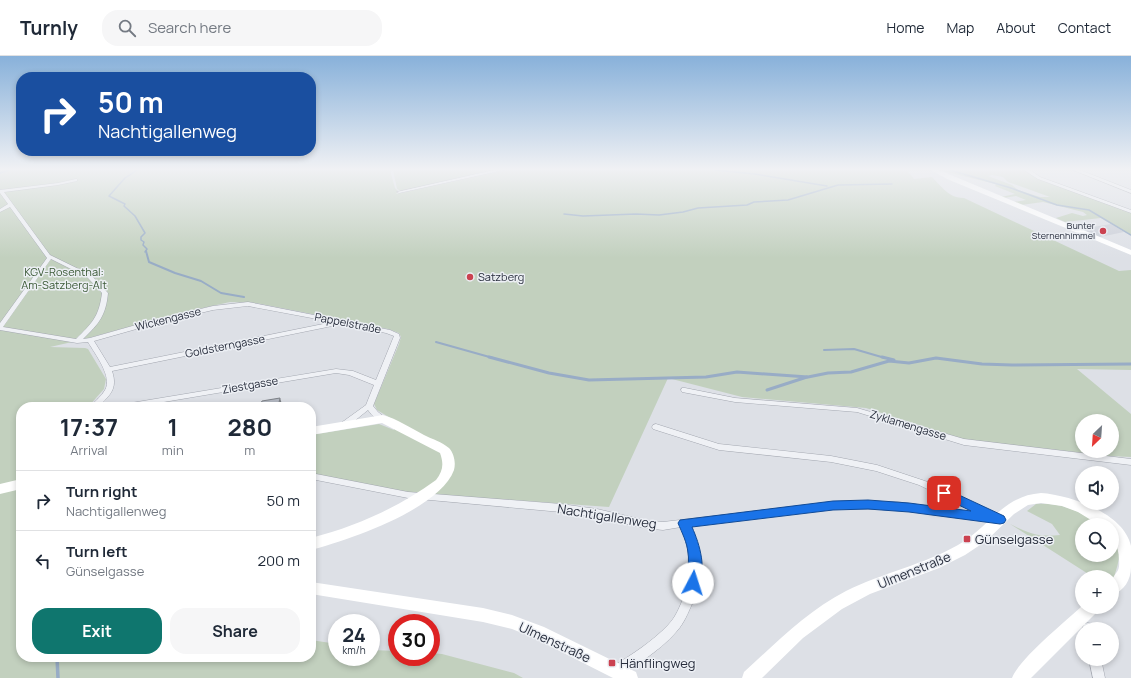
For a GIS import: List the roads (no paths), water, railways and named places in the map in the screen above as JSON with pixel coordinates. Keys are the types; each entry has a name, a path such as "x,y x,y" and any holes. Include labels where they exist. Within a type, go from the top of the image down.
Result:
{"street":[{"path":"6,199 50,257 89,276 105,292 102,310 96,324 77,341"},
{"path":"1002,199 1131,252"},
{"path":"1096,199 1131,212"},
{"path":"0,211 10,205"},
{"path":"0,328 50,257"},
{"name":"Wickengasse","path":"0,328 77,341 90,340 213,308 248,304"},
{"name":"Pappelstraße","path":"248,304 388,331 397,335 394,348 370,406"},
{"name":"Goldsterngasse","path":"107,370 343,322"},
{"path":"90,340 107,370 111,382 110,388 98,402"},
{"name":"Ziestgasse","path":"149,402 336,371 350,373 379,384"},
{"name":"Zyklamengasse","path":"685,390 735,400 857,410 964,442 1131,462"},
{"path":"316,543 341,537 382,520 436,486 445,477 449,466 447,456 440,448 383,419 375,414 370,406 344,426"},
{"path":"316,430 383,419"},
{"path":"656,428 718,447 830,459 877,468 922,483 1000,520"},
{"name":"Nachtigallenweg","path":"316,477 408,495 597,513 644,524 663,526 833,505 868,505 916,508 1000,520"},
{"path":"0,489 16,485"},
{"name":"Ulmenstraße","path":"750,678 810,622 830,608 866,588 928,566 959,551 991,528 1021,503 1029,499 1043,498 1060,501 1094,514 1099,518"},
{"path":"623,675 672,628 683,614 693,583 695,568 695,554 692,540 684,523"},
{"path":"1119,536 1125,549 1127,567 1124,577 1119,582"},
{"name":"Ulmenstraße","path":"316,589 482,615 512,622 538,632 623,675"},
{"path":"1020,678 1029,667 1085,614"},
{"path":"1096,666 1099,678"}],"waterway":[{"path":"115,199 125,204 124,206 135,216 145,233 141,237 141,240 144,242 143,245 147,249 145,252"},
{"path":"564,214 583,216 636,214 659,215 683,212 698,208 747,205 754,202 791,199"},
{"path":"1041,199 1057,205 1089,210 1131,235"},
{"path":"146,251 149,262 175,273 201,281 221,293 244,297"},
{"path":"436,342 493,358"},
{"path":"824,350 854,349 885,358"},
{"path":"489,357 549,373 589,380 706,377 737,372 808,377 828,373 851,372 889,361 909,363 936,358 982,364 1012,365 1131,364"},
{"path":"882,357 894,360"},
{"path":"767,390 807,377"},
{"path":"57,662 58,678"}],"place":[{"name":"Bunter Sternenhimmel","path":"1103,231"},
{"name":"Satzberg","path":"470,277"},
{"name":"Günselgasse","path":"967,539"},
{"name":"Hänflingweg","path":"612,663"}],"park label":[{"name":"KGV-Rosenthal: Am-Satzberg-Alt","path":"64,278"}]}
